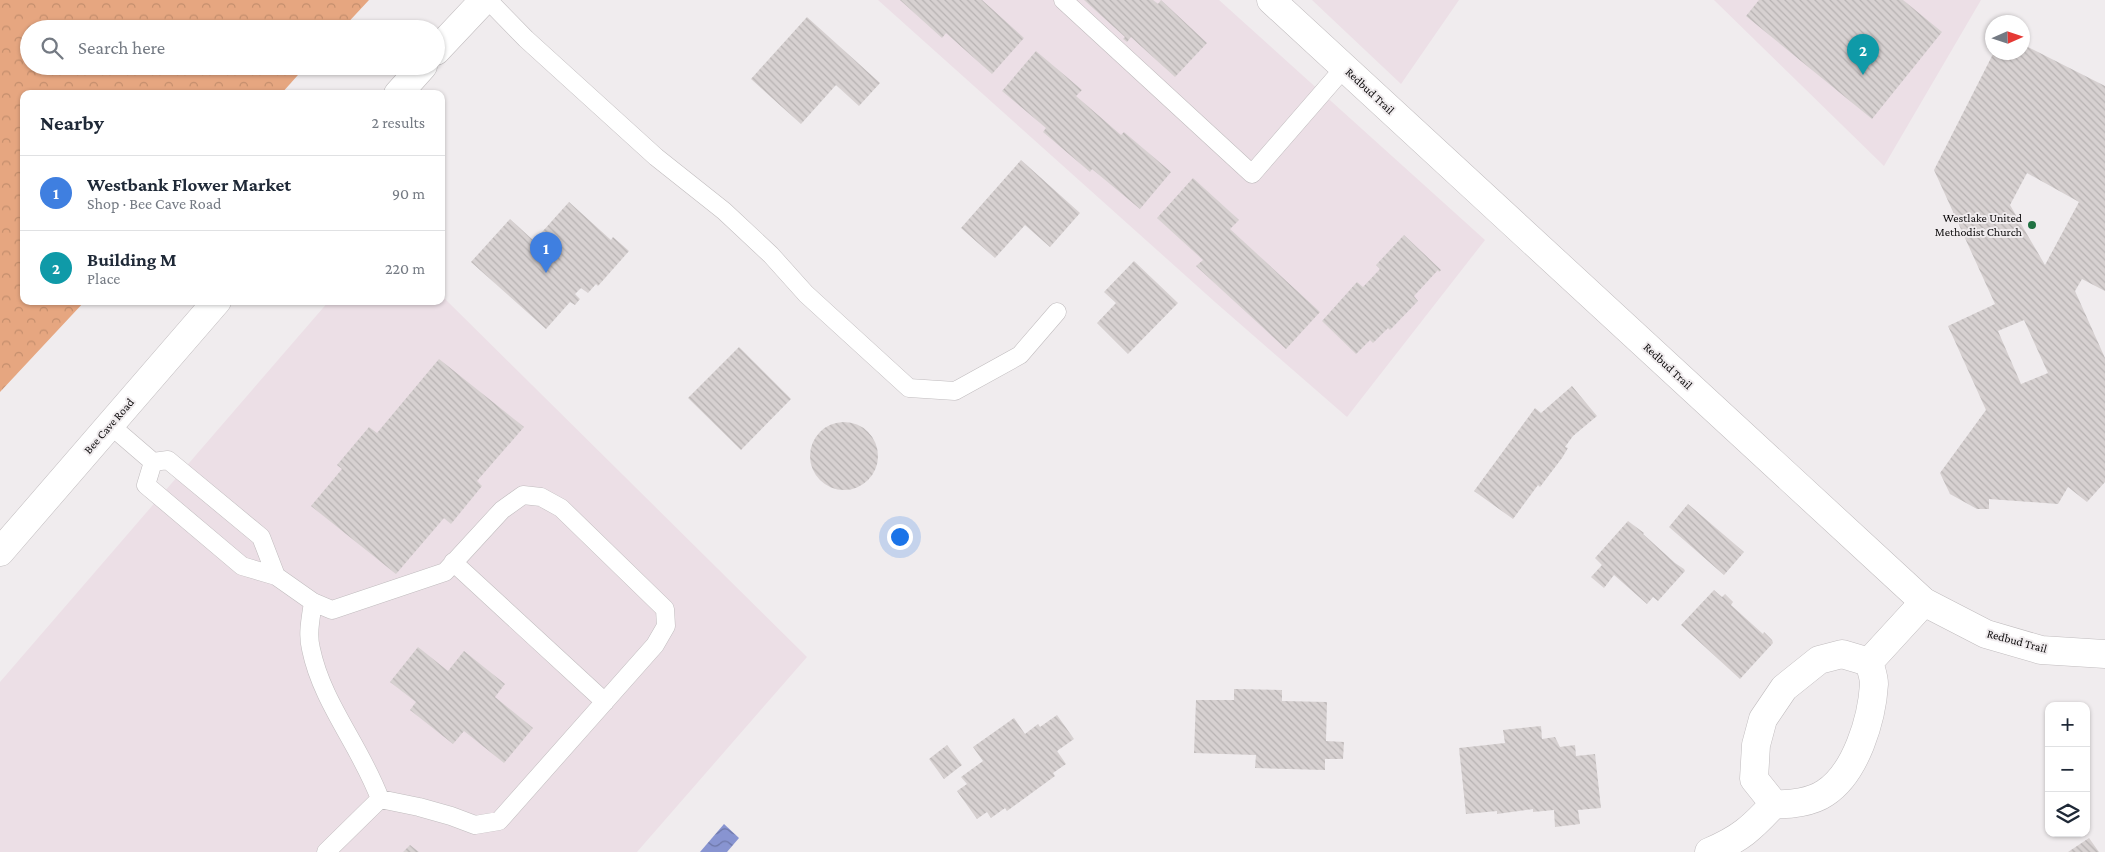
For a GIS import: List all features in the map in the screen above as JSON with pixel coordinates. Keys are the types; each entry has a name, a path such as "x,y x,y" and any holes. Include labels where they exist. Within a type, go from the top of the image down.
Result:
{"street":[{"path":"445,42 484,0"},
{"name":"Redbud Trail","path":"1271,0 1924,602 1986,634 2041,650 2105,654"},
{"path":"402,90 415,75"},
{"name":"Bee Cave Road","path":"0,552 214,305"},
{"path":"1869,662 1924,602"},
{"path":"1842,654 1869,662 1874,682 1871,710 1862,739 1849,769 1825,793 1791,805 1774,804 1754,779 1756,745 1763,719 1784,688 1819,660 1842,654"},
{"path":"1710,852 1734,841 1758,822 1774,804"}],"lane":[{"path":"488,0 526,39 656,157 724,211 771,255 806,294 909,388 956,391 1020,355 1058,312"},
{"path":"1062,0 1252,174 1344,68"},
{"path":"110,425 153,462 168,460 261,537 276,576"},
{"path":"153,462 146,485 242,566 276,576 313,602 332,610 445,572 502,510 524,495 541,497 561,508 666,609 666,626 654,645 499,821 475,826 451,816 380,799"},
{"path":"453,562 605,702"},
{"path":"313,602 310,647 322,686 360,754 380,799"},
{"path":"326,852 380,799"}],"shaded area":[{"path":"878,0 1219,0 1485,240 1347,417 1215,302"},
{"path":"1312,0 1459,0 1401,84"},
{"path":"1714,0 1981,0 1884,166"},
{"path":"445,299 807,657 637,852 0,852 0,682 326,305 445,305"}],"green space":[{"path":"0,0 369,0 350,20 20,20 20,75 298,75 285,90 20,90 20,305 81,305 0,392"}],"water":[{"path":"724,824 739,838 727,852 700,852"}],"building":[{"path":"900,0 982,0 1024,38 992,74 946,33 942,38"},
{"path":"1084,0 1153,0 1158,4 1161,0 1207,43 1175,77 1131,37 1127,42 1123,39 1125,37"},
{"path":"1759,0 1903,0 1942,32 1872,119 1746,16"},
{"path":"807,17 880,83 859,106 836,85 801,124 751,79"},
{"name":"Westlake United Methodist Church","path":"2030,48 2105,86 2105,291 2082,279 2075,291 2105,358 2105,482 2087,502 2068,487 2058,504 1989,499 1989,509 1977,509 1950,494 1940,473 1986,410 1948,326 1995,304 1934,170 1990,60 2030,60","holes":["2027,173 2079,202 2045,265 2010,205","2024,320 2048,373 2021,384 1998,331"]},
{"path":"1036,51 1082,90 1076,96 1121,135 1124,132 1171,172 1140,209 1092,169 1090,172 1043,132 1046,128 1002,91"},
{"path":"1021,160 1080,213 1050,247 1025,225 995,258 961,228"},
{"path":"1193,178 1239,220 1230,229 1320,312 1286,349 1196,266 1203,260 1157,218"},
{"path":"569,202 611,240 613,237 629,251 598,286 596,284 588,293 581,288 575,294 580,299 575,305 570,302 546,329 471,262 510,219 534,241"},
{"path":"1404,235 1441,270 1439,272 1438,270 1414,296 1418,301 1390,330 1388,328 1373,343 1370,340 1356,354 1322,321 1357,282 1363,287 1380,269 1376,265"},
{"path":"1134,261 1178,303 1128,354 1097,323 1116,303 1104,292"},
{"path":"739,347 791,399 741,450 688,398"},
{"path":"439,359 524,427 477,481 482,486 451,524 444,518 396,574 311,506 342,469 337,465 369,427 377,433"},
{"path":"1572,386 1597,416 1573,436 1565,447 1568,448 1562,458 1540,487 1538,485 1513,519 1474,491 1535,408 1541,413"},
{"path":"837,422 851,422 863,427 873,437 878,449 878,463 873,475 863,485 851,490 837,490 825,485 815,475 810,463 810,449 815,437 825,427"},
{"path":"1688,504 1744,552 1724,575 1669,527"},
{"path":"1628,521 1644,533 1685,571 1658,601 1653,597 1647,604 1614,575 1604,588 1591,577 1602,565 1595,558"},
{"path":"1714,590 1722,597 1725,594 1733,602 1731,605 1763,634 1764,632 1773,643 1740,679 1681,625"},
{"path":"418,647 448,671 464,651 505,684 495,697 533,728 504,763 464,731 453,744 410,710 416,702 390,682"},
{"path":"1234,689 1282,690 1282,701 1327,702 1326,741 1344,742 1343,759 1325,759 1325,770 1255,768 1256,755 1194,753 1196,700 1234,700"},
{"path":"1057,715 1074,739 1057,751 1066,764 1053,773 1055,776 1007,811 1005,808 991,818 987,812 977,819 957,791 967,784 961,777 983,761 973,747 1014,718 1025,734 1038,724 1040,727"},
{"path":"1541,726 1542,739 1555,737 1560,747 1575,745 1576,756 1595,754 1601,808 1578,810 1580,824 1555,827 1554,810 1533,812 1533,809 1497,814 1497,811 1466,814 1459,748 1505,743 1503,730"},
{"path":"947,745 962,765 944,779 929,759"},
{"path":"2089,838 2099,852 2068,852"},
{"path":"410,845 419,852 403,852"}],"place":[{"name":"Building M","path":"1863,75"},
{"name":"Westlake United Methodist Church","path":"2032,225"},
{"name":"Westbank Flower Market","path":"546,273"}]}
